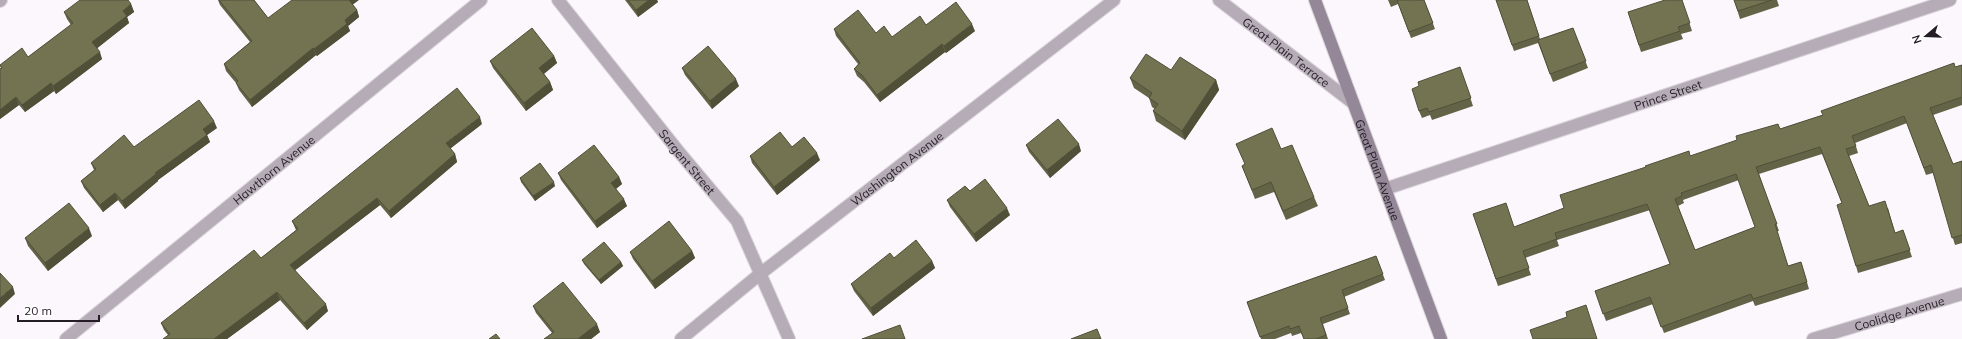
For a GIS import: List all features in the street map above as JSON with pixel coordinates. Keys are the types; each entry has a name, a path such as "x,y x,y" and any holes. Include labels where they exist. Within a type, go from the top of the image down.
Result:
{"main road":[{"name":"Great Plain Avenue","path":"1315,0 1441,339"}],"street":[{"name":"Hawthorn Avenue","path":"66,339 481,0"},
{"name":"Sargent Street","path":"558,0 679,152 737,221 789,339"},
{"name":"Washington Avenue","path":"681,339 760,274 1114,0"},
{"name":"Great Plain Terrace","path":"1219,0 1353,103"},
{"name":"Prince Street","path":"1385,189 1950,0"},
{"name":"Coolidge Avenue","path":"1813,339 1962,294"}],"building":[{"path":"80,0 128,0 131,4 123,11 127,16 92,42 100,52 53,86 51,83 22,105 16,97 0,110 0,69 2,68 0,65 22,48 28,57 73,23 64,12"},
{"path":"219,0 254,0 268,18 292,0 349,0 357,10 345,20 347,24 314,49 313,48 250,100 236,83 238,81 224,64 252,41"},
{"path":"628,0 649,0 636,10"},
{"path":"1397,0 1424,0 1433,23 1409,32"},
{"path":"1496,0 1527,0 1539,36 1512,45"},
{"path":"1665,0 1682,0 1690,23 1678,27 1680,31 1639,45 1628,12"},
{"path":"1734,0 1772,0 1738,11"},
{"path":"956,2 972,24 944,46 942,44 877,95 862,75 854,69 860,63 834,29 858,10 876,33 884,26 892,37 920,16 926,25"},
{"path":"532,28 554,56 539,68 550,82 524,103 490,61"},
{"path":"1573,28 1586,61 1550,74 1538,40"},
{"path":"708,46 736,79 710,101 682,68"},
{"path":"1146,54 1171,70 1180,57 1216,80 1182,131 1153,111 1158,104 1149,98 1152,93 1130,78"},
{"path":"1954,63 1955,67 1962,65 1962,97 1930,108 1953,164 1962,161 1962,235 1952,238 1931,165 1924,168 1904,116 1852,136 1856,146 1846,149 1869,206 1885,201 1895,233 1903,230 1910,250 1856,266 1837,205 1842,203 1820,147 1756,167 1777,224 1775,224 1788,266 1801,262 1807,282 1753,299 1751,294 1661,327 1650,297 1603,314 1595,291 1670,264 1647,204 1555,233 1557,239 1523,251 1529,268 1496,279 1473,214 1506,203 1514,227 1564,208 1560,195 1646,167 1645,166 1689,151 1690,156 1737,140 1736,136 1778,124 1780,129 1823,115 1821,111","holes":["1736,174 1755,227 1695,250 1675,199 1682,196 1681,193"]},
{"path":"1460,67 1471,98 1429,112 1427,108 1419,111 1412,89 1419,86 1418,82"},
{"path":"457,88 480,117 446,143 455,154 389,211 377,198 290,265 326,304 304,323 277,292 214,339 163,339 170,334 161,323 254,250 261,258 298,229 292,221"},
{"path":"199,100 214,121 203,129 207,135 155,173 156,174 122,201 115,193 100,205 81,181 96,169 91,163 124,135 134,147"},
{"path":"1058,119 1079,144 1047,170 1026,145"},
{"path":"1272,128 1281,149 1292,145 1314,197 1283,211 1271,182 1252,190 1242,166 1245,164 1236,144"},
{"path":"780,132 792,147 804,137 817,153 774,187 750,156"},
{"path":"594,145 619,177 611,183 624,199 595,221 558,173"},
{"path":"540,163 554,182 533,196 520,178"},
{"path":"985,179 1007,208 974,234 947,200 965,186 970,191"},
{"path":"69,203 89,228 45,263 25,238"},
{"path":"669,221 692,251 652,281 630,252"},
{"path":"916,240 932,261 871,308 851,284 890,253 894,258"},
{"path":"604,242 621,262 599,280 582,260"},
{"path":"1376,256 1383,274 1342,290 1348,308 1320,318 1326,335 1316,339 1304,339 1299,326 1290,329 1289,326 1260,337 1247,302"},
{"path":"0,273 13,287 0,298"},
{"path":"563,282 597,324 578,339 544,339 554,332 533,306"},
{"path":"1586,305 1597,339 1533,339 1530,330 1567,317 1566,312"},
{"path":"900,325 905,339 862,339"},
{"path":"1097,329 1101,339 1071,339"},
{"path":"496,334 500,339 489,339"}]}
